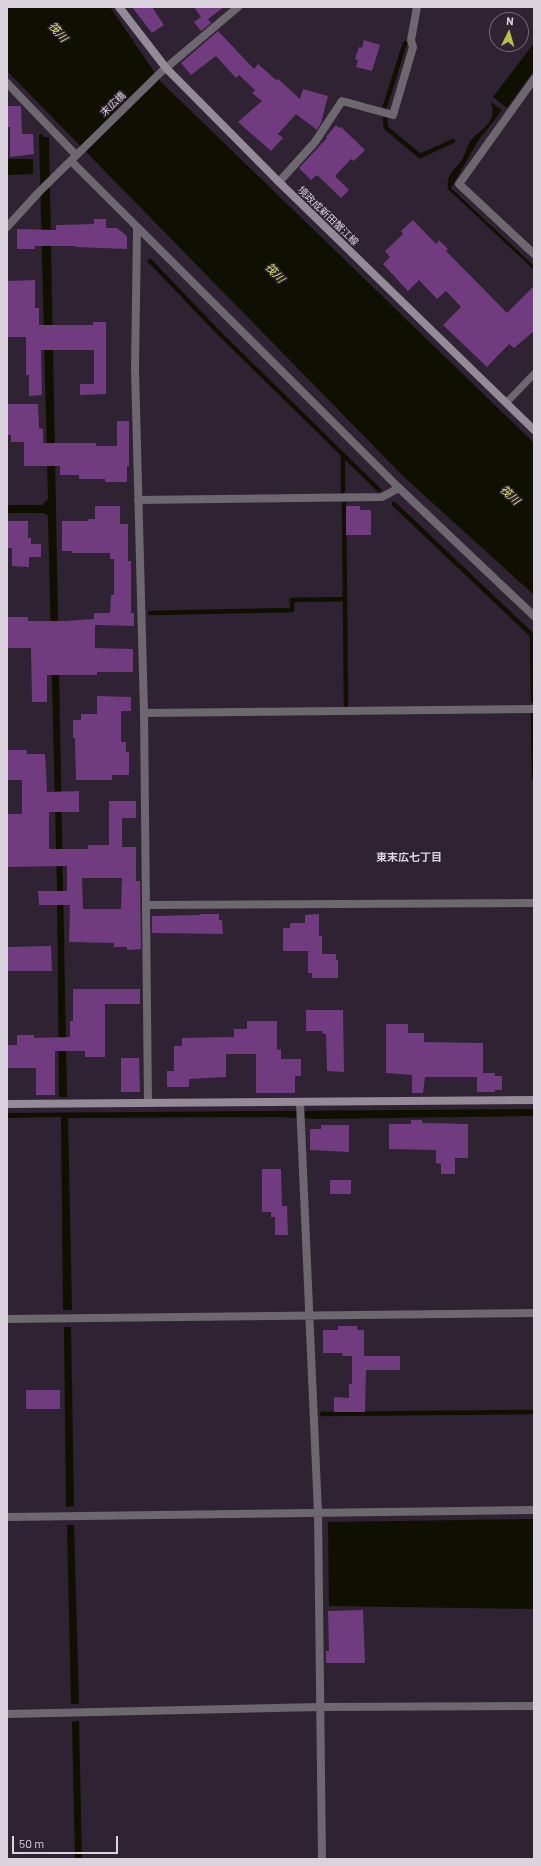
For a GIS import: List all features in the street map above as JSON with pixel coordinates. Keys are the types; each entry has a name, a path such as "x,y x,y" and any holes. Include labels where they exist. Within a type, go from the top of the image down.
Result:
{"main road":[{"name":"境政成新田蟹江線","path":"119,7 163,70 534,430"},
{"path":"7,1104 148,1103 300,1106 534,1100"}],"street":[{"name":"末広橋","path":"7,227 53,177 163,70 238,7"},
{"path":"280,182 315,142 342,100 393,115 413,47 411,40 417,7"},
{"path":"534,79 459,184 534,254"},
{"path":"7,83 76,156 137,229 159,248 399,488 534,616"},
{"path":"137,229 135,369 144,713 148,1103"},
{"path":"138,500 382,497 399,488"},
{"path":"144,713 534,709"},
{"path":"147,905 534,903"},
{"path":"300,1106 318,1513 322,1859"},
{"path":"7,1319 534,1313"},
{"path":"7,1517 534,1510"},
{"path":"7,1714 320,1707 534,1706"}],"lane":[{"path":"506,403 534,374"}],"water":[{"name":"筏川","path":"7,7 110,7 161,82 534,443 534,595 404,477 7,71"},
{"path":"534,43 534,70 507,108 493,97 527,52 529,52"},
{"path":"491,102 502,110 478,141 451,188 534,266 534,270 448,189 448,180 465,155 471,140 488,124 493,115"},
{"path":"42,134 44,137 49,137 67,1097 59,1097 57,888 48,516 44,513 7,513 7,505 42,505 48,499 39,135"},
{"path":"7,159 33,159 33,174 8,175 7,181"},
{"path":"534,1109 534,1116 317,1119 277,1117 68,1118 72,1310 63,1310 61,1117 7,1118 7,1113"},
{"path":"64,1327 71,1327 74,1506 66,1507"},
{"path":"534,1519 534,1609 329,1606 328,1522"},
{"path":"67,1525 74,1525 79,1704 71,1704"},
{"path":"79,1721 82,1859 75,1859 72,1722"}],"building":[{"path":"132,7 152,7 164,25 152,33"},
{"path":"194,7 224,7 208,19 211,23 201,31 194,22 201,17"},
{"path":"218,31 254,69 258,64 276,80 278,79 300,99 303,89 328,96 321,123 317,130 296,114 278,134 283,138 271,151 238,122 262,101 252,93 255,90 239,75 236,78 216,56 191,75 181,63"},
{"path":"364,40 380,45 372,71 356,67 358,60 355,59 359,47 362,48"},
{"path":"7,106 21,106 22,134 33,134 34,154 10,157 10,127 7,127"},
{"path":"336,125 339,128 341,127 365,150 354,161 351,159 335,176 349,190 341,198 317,175 311,180 299,168 327,138 326,137"},
{"path":"94,219 106,219 106,228 117,228 127,236 127,249 76,246 35,246 35,249 17,249 17,229 56,230 56,225 94,224"},
{"path":"413,220 436,244 439,240 448,249 446,251 507,313 534,286 534,331 514,348 509,344 487,367 443,325 461,307 446,291 437,299 419,280 408,291 383,264 390,257 385,251 403,234 401,231"},
{"path":"35,280 35,308 39,308 39,325 93,325 93,322 106,322 106,394 80,395 80,384 94,384 94,350 41,350 42,395 29,396 29,375 26,375 26,337 7,337 7,281"},
{"path":"7,404 38,404 39,428 43,429 43,443 96,443 96,446 117,446 117,421 129,421 129,466 127,466 127,482 105,482 105,479 79,479 79,475 60,475 60,466 24,466 24,442 11,442 11,435 7,435"},
{"path":"95,506 120,506 120,524 128,524 128,561 131,561 131,613 134,613 134,626 95,625 95,648 133,649 133,672 97,672 97,675 47,675 47,702 32,702 31,648 7,648 8,617 28,617 28,621 65,621 94,619 94,613 110,613 111,595 114,595 114,559 110,559 110,553 72,553 72,551 62,551 62,521 88,521 88,519 95,519"},
{"path":"346,506 360,506 360,510 371,510 371,535 346,535"},
{"path":"7,521 28,521 28,538 31,538 31,544 41,544 41,557 29,557 29,567 12,566 12,548 7,548"},
{"path":"97,696 131,697 131,711 121,711 121,742 126,742 126,752 129,752 129,775 112,775 112,780 76,780 73,720 81,720 81,714 97,714"},
{"path":"7,750 27,750 27,754 45,754 47,792 79,791 79,812 49,812 49,849 88,849 88,845 109,845 109,801 136,801 136,818 122,818 122,847 136,847 136,881 140,881 141,949 127,950 127,947 114,947 114,943 69,942 70,905 39,905 38,891 67,891 67,866 7,867 7,814 22,814 22,780 7,780","holes":["82,878 122,878 121,909 83,909"]},
{"path":"219,914 219,920 222,920 223,934 152,933 152,916"},
{"path":"319,914 319,936 322,936 322,954 336,954 336,960 338,960 338,978 312,978 312,973 308,973 308,951 283,951 283,928 290,928 290,923 305,923 305,915"},
{"path":"51,946 52,971 7,971 7,947"},
{"path":"73,989 140,989 140,1004 105,1004 105,1057 85,1057 85,1051 55,1051 55,1095 36,1095 36,1068 7,1068 7,1045 17,1045 17,1035 34,1035 34,1038 70,1037 70,1021 73,1021"},
{"path":"306,1010 343,1010 344,1072 327,1071 326,1034 323,1034 322,1031 306,1031"},
{"path":"247,1021 277,1021 277,1050 281,1049 281,1059 301,1059 301,1076 295,1076 295,1093 256,1093 256,1054 226,1054 226,1077 189,1079 189,1087 167,1087 167,1071 174,1071 174,1046 182,1046 182,1038 234,1037 234,1029 247,1029"},
{"path":"386,1024 408,1024 408,1033 424,1033 424,1042 483,1043 483,1073 495,1073 495,1076 502,1076 502,1090 495,1090 495,1092 477,1092 477,1077 425,1077 423,1093 412,1093 412,1075 386,1073"},
{"path":"121,1058 139,1058 140,1092 121,1092"},
{"path":"411,1120 422,1120 422,1123 468,1124 468,1158 455,1158 455,1174 441,1174 441,1164 436,1163 436,1150 389,1149 389,1124 411,1124"},
{"path":"321,1125 349,1125 349,1152 310,1150 310,1129 321,1129"},
{"path":"262,1169 281,1169 282,1206 287,1206 288,1235 275,1235 275,1217 271,1217 271,1212 262,1212"},
{"path":"330,1180 351,1180 351,1194 330,1194"},
{"path":"338,1326 357,1326 357,1330 364,1330 364,1356 400,1356 400,1370 366,1370 365,1412 334,1412 334,1397 349,1398 349,1384 352,1384 352,1356 343,1356 342,1353 323,1353 323,1330 338,1330"},
{"path":"26,1390 60,1390 60,1409 26,1409"},
{"path":"363,1610 365,1663 326,1663 326,1651 329,1651 328,1611"}],"waterway":[{"path":"385,106 405,43"},
{"path":"385,119 386,128 420,156 453,141"},
{"path":"150,261 218,332 379,490"},
{"path":"343,456 343,491"},
{"path":"344,504 346,705"},
{"path":"394,504 534,637"},
{"path":"150,613 292,610 292,600 345,599"},
{"path":"532,635 533,701"},
{"path":"533,714 534,777"},
{"path":"322,1414 534,1412"}],"district":[{"name":"東末広七丁目","path":"409,857"}]}
